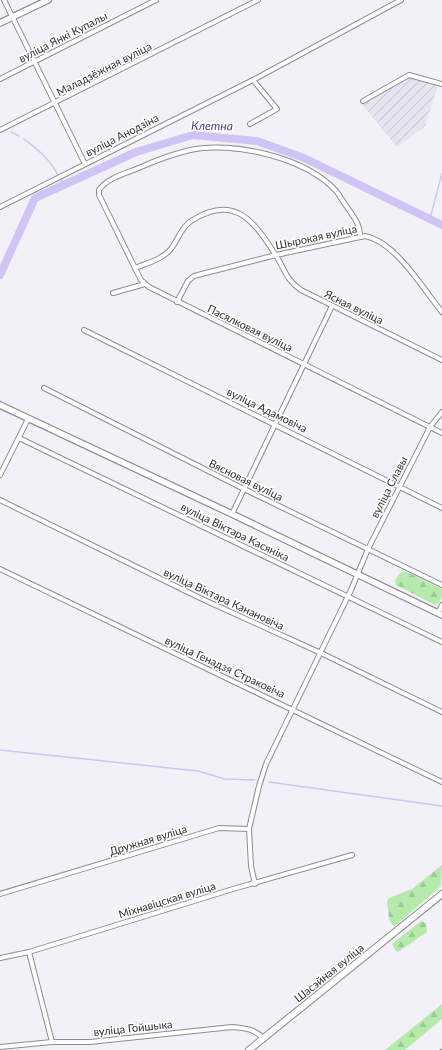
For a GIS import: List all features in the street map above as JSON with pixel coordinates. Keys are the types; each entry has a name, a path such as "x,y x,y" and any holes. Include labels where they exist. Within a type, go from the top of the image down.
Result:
{"main road":[{"name":"Шасэйная вуліца","path":"249,1050 442,894"}],"street":[{"path":"4,0 85,164"},
{"path":"0,23 48,0"},
{"name":"вуліца Янкі Купалы","path":"0,79 156,0"},
{"name":"Маладзёжная вуліца","path":"0,130 55,104 258,0"},
{"name":"вуліца Анодзіна","path":"0,207 253,80 291,58 401,0"},
{"path":"363,101 410,74 442,84"},
{"path":"250,124 277,109 253,80"},
{"path":"113,293 144,284 100,195 99,190 109,181 168,156 183,152 216,147 252,150 299,166 321,178 336,192 360,228 360,236"},
{"name":"Шырокая вуліца","path":"135,268 162,257 171,249 184,227 203,213 227,209 242,215 252,222 275,254"},
{"name":"Шырокая вуліца","path":"177,302 188,281 194,276 275,254 360,236 371,237 389,249 442,312"},
{"name":"Ясная вуліца","path":"275,254 291,283 332,306 442,360"},
{"name":"Пасялковая вуліца","path":"144,284 177,302 442,433"},
{"path":"232,514 332,306"},
{"name":"вуліца Адамовіча","path":"84,330 442,508"},
{"name":"Вясновая вуліца","path":"44,388 244,489 442,586"},
{"path":"0,405 440,614 442,605"},
{"name":"вуліца Славы","path":"249,829 259,786 266,764 321,653 368,549 430,427 442,412"},
{"path":"0,475 28,419"},
{"name":"вуліца Віктара Касяніка","path":"19,438 347,598 442,642"},
{"name":"вуліца Віктара Канановіча","path":"0,500 200,598 321,653 442,712"},
{"name":"вуліца Генадзя Страковіча","path":"0,569 442,782"},
{"name":"Дружная вуліца","path":"0,894 219,828 249,829"},
{"path":"249,829 251,866 255,884"},
{"name":"Міхнавіцская вуліца","path":"29,952 352,855"},
{"path":"0,958 29,952 52,1042"},
{"name":"вуліца Гойшыка","path":"0,1047 52,1042 90,1042 232,1027 252,1030 259,1033 264,1039"}],"shaded area":[{"path":"409,77 438,85 425,126 397,147 362,104"}],"green space":[{"path":"401,572 407,572 442,589 442,596 439,602 435,605 396,585 395,580"},
{"path":"442,865 441,886 395,926 392,925 389,919 387,901 389,898 412,889"},
{"path":"421,921 426,923 427,932 398,952 395,950 392,944"},
{"path":"442,1004 442,1019 405,1050 385,1050"}],"waterway":[{"path":"11,132 19,136"},
{"name":"Клетна","path":"0,275 35,198 136,152 193,135 257,141 304,158 442,225"},
{"path":"24,139 47,159 58,175"},
{"path":"430,219 442,173"},
{"name":"Клетна","path":"61,180 63,184"},
{"path":"0,750 198,771 225,779 255,780"},
{"path":"269,782 442,806"}]}
